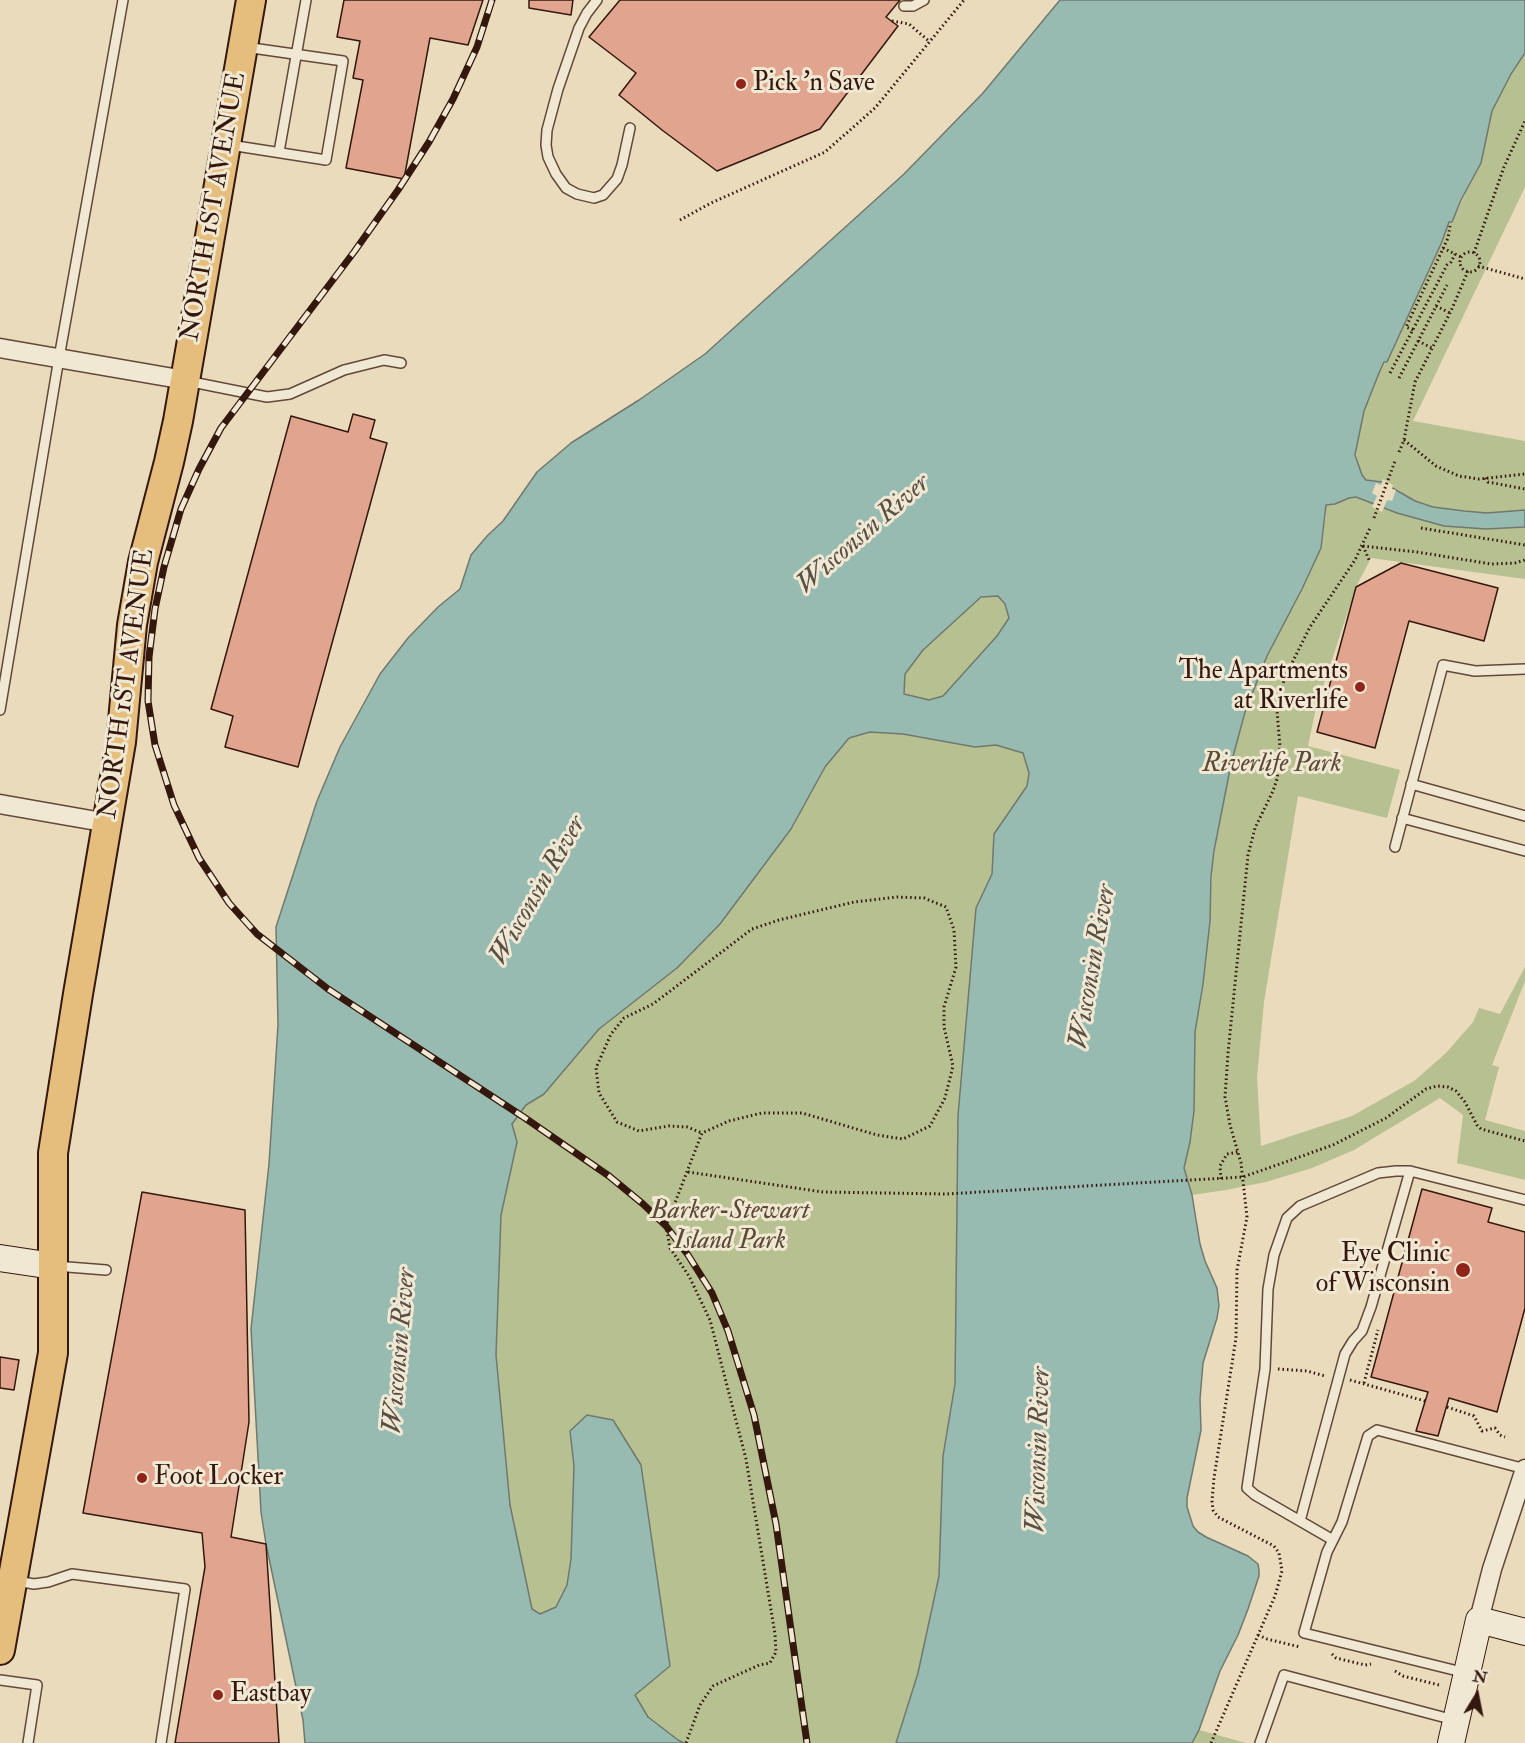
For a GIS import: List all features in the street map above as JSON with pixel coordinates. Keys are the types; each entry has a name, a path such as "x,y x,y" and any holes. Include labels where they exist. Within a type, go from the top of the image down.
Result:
{"main road":[{"name":"NORTH 1ST AVENUE","path":"0,1650 6,1580 53,1353 53,1153 123,726 129,648 141,574 169,462 185,380 251,0"}],"street":[{"path":"0,348 185,380"},
{"path":"0,804 108,823"},
{"path":"0,1258 53,1266"},
{"path":"1454,1732 1492,1569 1525,1469"},
{"path":"1479,1620 1525,1632"}],"lane":[{"path":"0,710 59,358 123,0"},
{"path":"279,152 306,0"},
{"path":"597,0 579,28 547,130 548,157 566,188 577,194 594,198 603,195 617,179 630,128"},
{"path":"904,6 913,6 924,0"},
{"path":"226,144 326,160 343,61 243,47"},
{"path":"185,380 267,397 290,394 344,370 384,360 401,363"},
{"path":"1395,847 1443,665 1474,671 1525,669"},
{"path":"1411,784 1525,816"},
{"path":"1402,819 1525,851"},
{"path":"1300,1521 1345,1354 1362,1331 1371,1307 1410,1171"},
{"path":"1333,1540 1255,1495 1247,1488 1265,1369 1267,1298 1274,1255 1287,1218 1300,1206 1378,1173 1410,1171 1525,1200"},
{"path":"53,1266 106,1270"},
{"path":"1468,1673 1304,1633 1328,1552 1342,1522 1368,1436 1377,1430 1525,1469"},
{"path":"6,1580 34,1584 72,1574 185,1589 161,1743"},
{"path":"1260,1743 1284,1675 1454,1732"},
{"path":"0,1680 38,1686 28,1743"}],"path":[{"path":"680,220 711,202 825,152 875,108 964,0"},
{"path":"892,21 909,24 930,42"},
{"path":"1474,253 1504,167 1525,120"},
{"path":"1413,330 1406,327 1443,248 1450,226"},
{"path":"1443,248 1461,257"},
{"path":"1461,257 1466,253 1474,253"},
{"path":"1461,257 1461,266 1468,271 1474,271 1479,260 1474,253"},
{"path":"1390,373 1446,265 1451,262 1455,254"},
{"path":"1478,266 1525,279"},
{"path":"1399,452 1404,440 1415,382 1433,349 1468,271"},
{"path":"1399,378 1447,285"},
{"path":"1436,306 1450,313"},
{"path":"1418,341 1433,349"},
{"path":"1404,440 1446,472 1465,478 1525,474"},
{"path":"1374,518 1395,461"},
{"path":"1485,478 1488,482 1525,489"},
{"path":"1245,1192 1244,1177 1225,1097 1250,844 1273,791 1279,769 1277,711 1285,676 1305,636 1363,546 1370,528"},
{"path":"1421,528 1525,545"},
{"path":"1363,546 1491,564 1515,563 1525,560"},
{"path":"1363,546 1370,562"},
{"path":"686,1743 700,1705 713,1686 759,1665 770,1663 776,1652 746,1459 710,1320 689,1276 670,1248 666,1226 702,1133 729,1121 762,1113 802,1113 877,1135 903,1139 930,1126 945,1098 953,1066 944,1027 944,1006 956,967 954,930 946,907 924,898 897,897 854,902 752,929 653,1004 624,1018 611,1034 596,1068 599,1093 617,1122 639,1131 669,1126 687,1127 702,1133"},
{"path":"688,1172 824,1192 946,1194 1244,1177 1333,1145 1386,1118 1426,1089 1437,1086 1448,1087 1456,1091 1481,1129 1525,1141"},
{"path":"1221,1179 1220,1166 1227,1154 1238,1152"},
{"path":"1364,1383 1379,1329"},
{"path":"1276,1369 1308,1371 1327,1376"},
{"path":"1346,1379 1425,1401"},
{"path":"1447,1407 1474,1416 1482,1431 1495,1428 1500,1435 1505,1437"},
{"path":"1258,1635 1304,1647"},
{"path":"1323,1652 1355,1663 1380,1667"},
{"path":"1389,1669 1403,1676 1439,1685"}],"green space":[{"path":"1525,53 1525,187 1413,421 1525,441 1525,510 1487,513 1433,507 1415,501 1382,482 1366,480 1362,475 1356,460 1364,411 1379,374 1387,362 1441,244 1449,221 1452,222 1481,163 1492,111"},
{"name":"Riverlife Park","path":"1356,497 1397,513 1444,526 1486,529 1525,527 1525,579 1371,558 1356,587 1316,708 1308,746 1400,770 1387,818 1298,796 1264,1002 1257,1077 1261,1146 1352,1116 1414,1081 1446,1053 1473,1022 1479,1008 1500,1014 1525,967 1525,981 1492,1065 1499,1067 1485,1120 1525,1131 1525,1180 1457,1163 1463,1115 1440,1098 1354,1150 1312,1168 1266,1182 1192,1195 1184,1168 1194,1111 1195,1032 1210,921 1212,865 1231,764 1257,678 1321,548 1325,507"},
{"path":"998,596 1005,604 1009,618 997,636 943,696 929,700 903,694 905,674 923,650 981,597"},
{"name":"Barker-Stewart Island Park","path":"870,732 903,734 975,747 995,745 1023,753 1029,773 1027,786 994,834 992,874 976,908 958,1116 955,1384 943,1456 939,1576 918,1673 896,1743 684,1743 648,1717 635,1694 570,1431 574,1466 571,1559 567,1585 556,1607 540,1614 532,1609 510,1505 496,1355 501,1215 517,1142 512,1124 526,1105 544,1094 599,1029 677,968 720,924 791,829 825,767 849,738"},
{"path":"1199,1730 1246,1743 1192,1743"}],"water":[{"name":"Wisconsin River","path":"1060,0 1525,0 1525,53 1492,111 1481,163 1452,222 1449,222 1387,362 1384,362 1379,373 1364,411 1355,455 1366,480 1382,482 1415,501 1433,507 1487,513 1525,510 1525,527 1486,529 1444,526 1397,513 1356,497 1326,505 1321,548 1267,656 1245,712 1231,764 1214,851 1210,921 1195,1032 1194,1111 1184,1168 1192,1195 1200,1244 1217,1288 1219,1306 1203,1363 1200,1399 1201,1430 1187,1507 1193,1526 1198,1532 1248,1556 1258,1564 1259,1576 1238,1635 1220,1671 1199,1730 1192,1743 896,1743 918,1673 939,1576 943,1456 955,1384 958,1116 976,908 992,874 994,834 1027,786 1029,773 1023,753 996,745 975,747 903,734 870,732 849,738 825,767 791,829 720,924 677,968 599,1029 544,1094 526,1105 512,1124 517,1142 501,1215 496,1355 510,1505 532,1609 540,1614 556,1607 567,1585 571,1559 574,1466 570,1431 587,1415 613,1420 641,1465 670,1666 635,1695 648,1717 684,1743 305,1743 303,1720 261,1512 251,1329 269,1164 278,1025 276,927 317,801 340,747 380,674 408,638 438,607 460,589 471,555 503,521 537,472 571,443 639,400 705,354 904,174 983,93","holes":["998,596 1005,604 1009,618 997,636 943,696 929,700 904,694 905,674 923,650 981,597"]}],"pier":[{"path":"1383,479 1393,485 1392,489 1396,490 1392,501 1387,500 1382,512 1372,507 1377,496 1372,493 1376,483 1381,485"}],"building":[{"path":"344,0 483,0 468,45 430,38 404,179 346,168 363,80 353,78 360,41 337,37"},
{"path":"529,0 573,0 571,15 529,8"},
{"name":"Pick 'n Save","path":"620,0 900,0 886,17 898,26 820,129 717,171 619,95 636,73 589,37"},
{"path":"353,414 375,420 370,438 387,443 298,767 225,747 233,716 211,709 291,416 348,432"},
{"name":"The Apartments at Riverlife","path":"1401,563 1498,588 1484,641 1409,621 1375,748 1317,732 1356,587"},
{"name":"Eye Clinic of Wisconsin","path":"1422,1189 1492,1208 1488,1222 1525,1232 1525,1308 1497,1412 1449,1398 1438,1436 1416,1431 1428,1392 1371,1377"},
{"path":"142,1192 245,1210 249,1422 231,1537 266,1544 279,1743 175,1743 205,1567 202,1533 83,1513"},
{"path":"0,1357 19,1360 14,1390 0,1388"}],"railway":[{"path":"492,0 477,47 453,99 429,142 354,252 221,428 199,469 181,509 164,567 155,609 149,657 148,701 155,745 174,805 199,858 229,903 257,934 328,989 609,1176 666,1226 688,1255 712,1293 728,1331 754,1415 776,1524 807,1743"}],"place":[{"name":"Pick 'n Save","path":"741,84"},
{"name":"The Apartments at Riverlife","path":"1360,687"},
{"name":"Eye Clinic of Wisconsin","path":"1463,1270"},
{"name":"Foot Locker","path":"142,1478"},
{"name":"Eastbay","path":"218,1695"}]}
